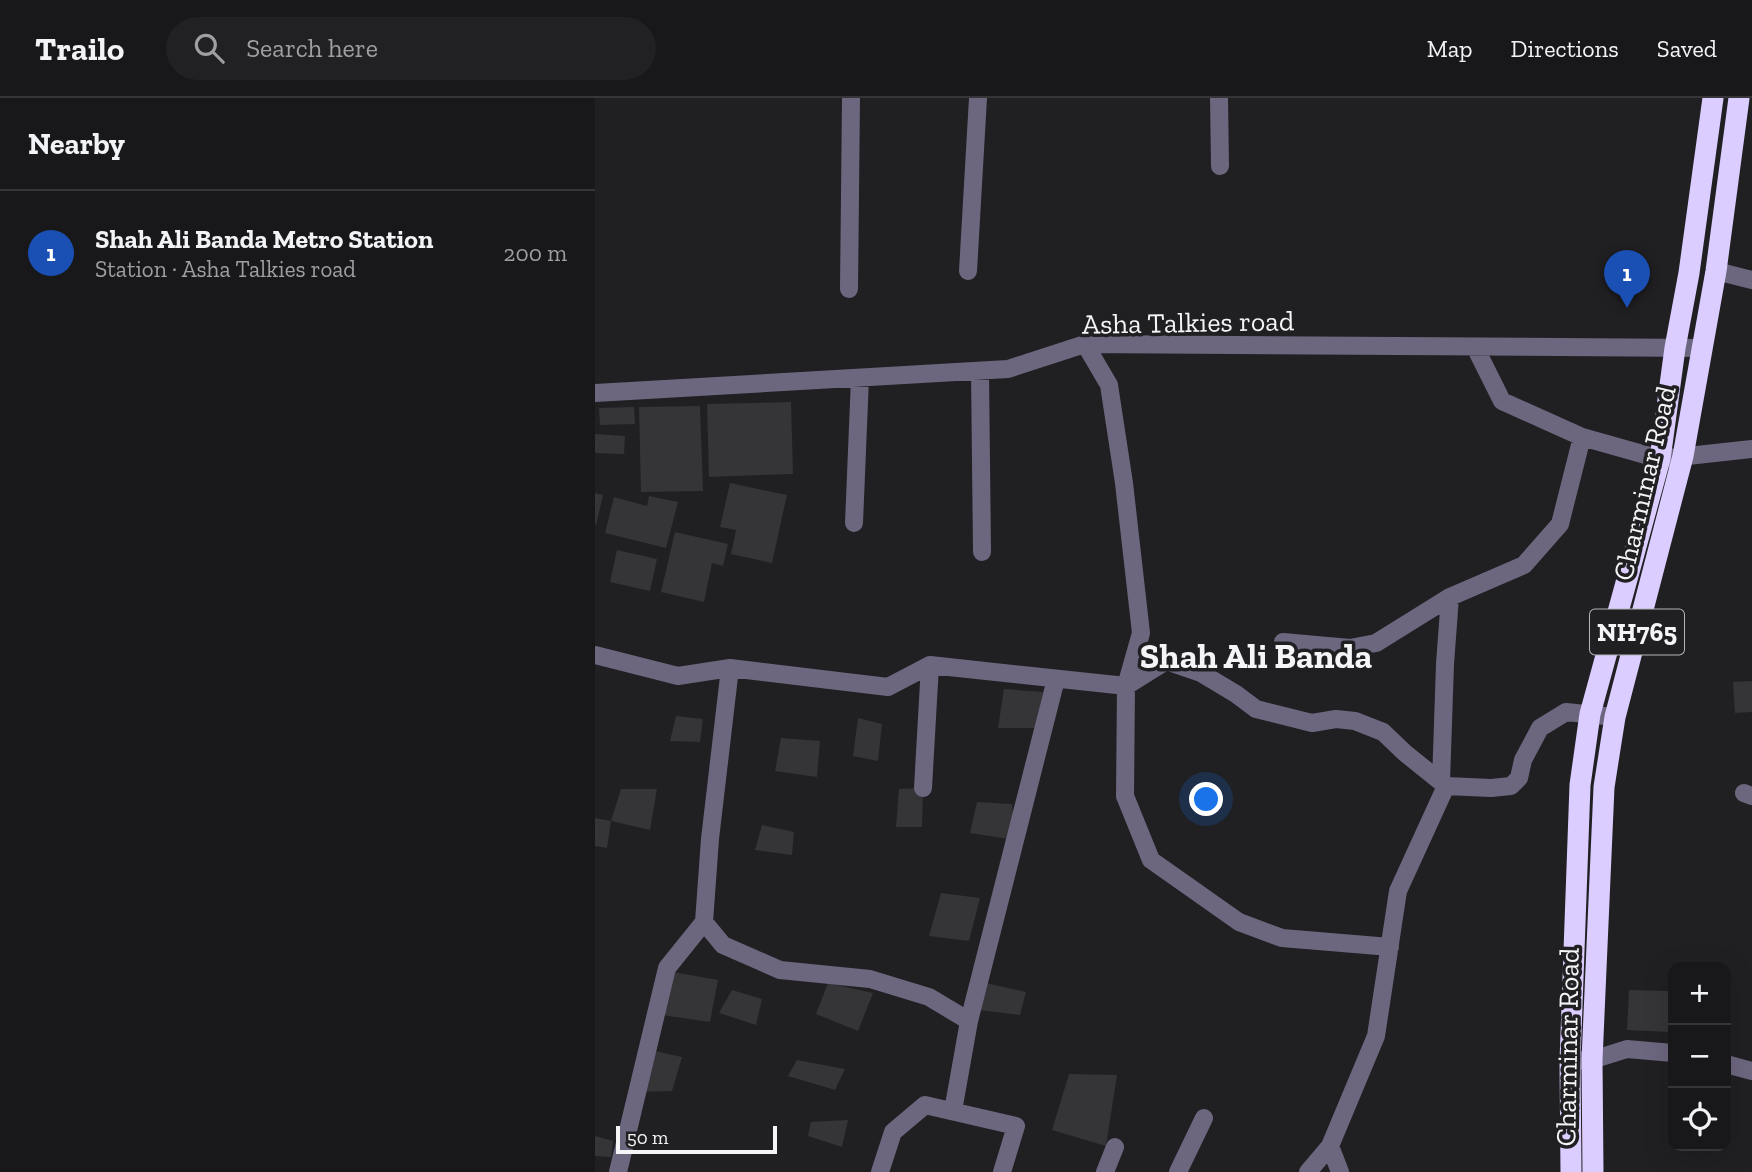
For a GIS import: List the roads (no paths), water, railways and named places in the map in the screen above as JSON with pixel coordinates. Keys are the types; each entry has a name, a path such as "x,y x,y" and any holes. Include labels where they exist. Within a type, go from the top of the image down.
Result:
{"highway":[{"name":"Charminar Road","path":"1571,1172 1570,1060 1580,785 1590,714 1660,458 1713,98"},
{"name":"Charminar Road","path":"1593,1172 1592,1060 1604,788 1615,716 1683,456 1716,271 1739,98"}],"street":[{"path":"849,289 851,98"},
{"path":"968,271 978,98"},
{"path":"1219,98 1220,166"},
{"path":"1716,271 1752,280"},
{"path":"1085,344 1109,384 1136,587 1141,633 1126,686 1125,796 1151,860 1239,922 1282,938 1390,947"},
{"name":"Asha Talkies road","path":"595,393 1008,369 1085,344 1702,348"},
{"path":"1475,347 1502,401 1582,437 1660,458 1752,449"},
{"path":"980,371 982,551"},
{"path":"854,523 860,378"},
{"path":"1283,642 1350,648 1376,643 1450,597 1524,565 1560,524 1582,437"},
{"path":"1308,1172 1330,1146 1376,1037 1398,891 1443,784 1445,664 1450,597"},
{"path":"595,655 678,676 730,668 888,688 930,665 1126,686 1166,661 1201,673 1257,709 1312,723 1336,719 1355,721 1383,732 1443,784 1491,788 1511,786 1519,778 1523,760 1540,728 1566,712 1615,716"},
{"path":"923,788 930,665"},
{"path":"618,1172 667,968 704,922 710,839 730,668"},
{"path":"953,1111 969,1021 1056,679"},
{"path":"704,922 723,945 781,970 870,979 929,997 969,1021"},
{"path":"1570,1060 1592,1060 1627,1049 1668,1053"},
{"path":"1731,1065 1752,1070"},
{"path":"880,1172 893,1132 925,1105 1016,1126 1002,1172"},
{"path":"1178,1172 1204,1118"},
{"path":"1330,1146 1340,1172"},
{"path":"1105,1172 1115,1147"}],"place":[{"name":"Shah Ali Banda Metro Station","path":"1627,308"}],"district":[{"name":"Shah Ali Banda","path":"1256,656"}]}
